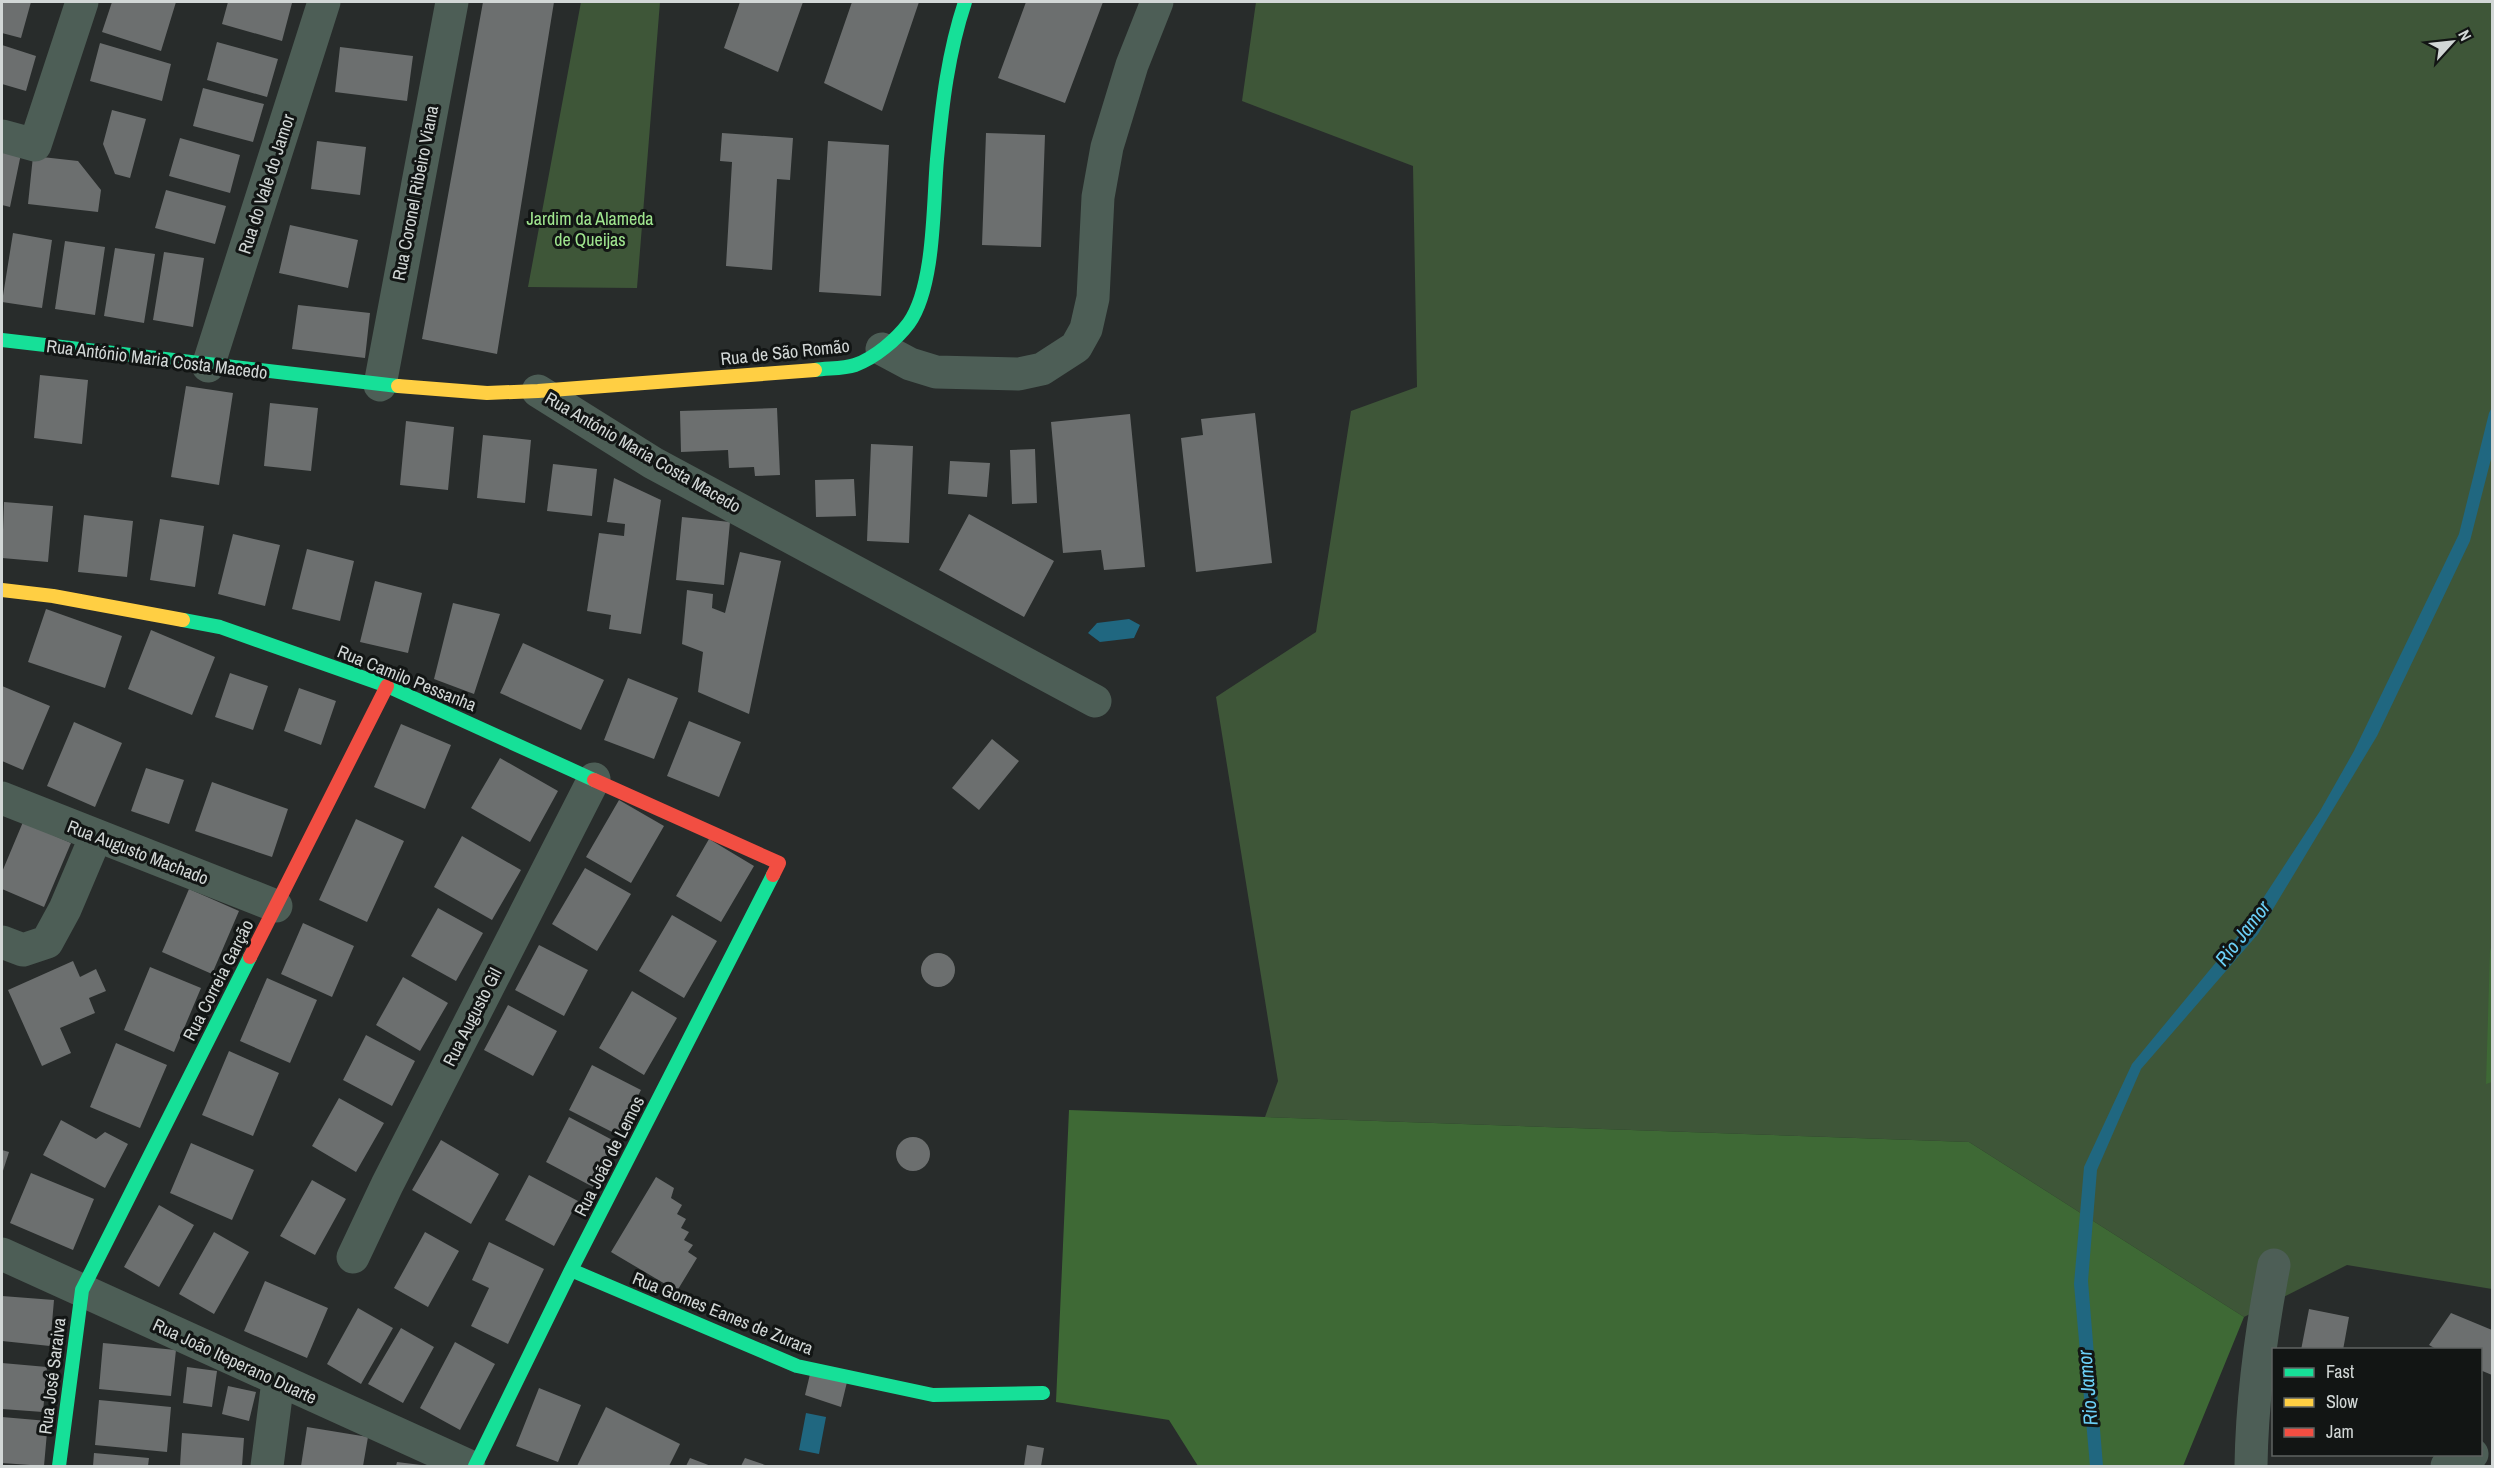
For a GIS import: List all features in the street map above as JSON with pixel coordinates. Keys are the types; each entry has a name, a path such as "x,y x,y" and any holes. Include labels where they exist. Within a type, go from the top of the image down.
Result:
{"street":[{"path":"2,135 35,145 82,2"},
{"name":"Rua do Vale do Jamor","path":"208,366 324,2"},
{"name":"Rua Coronel Ribeiro Viana","path":"380,385 452,2"},
{"name":"Rua de São Romão","path":"538,391 840,368 855,365 882,349 909,323 922,300 930,246 947,71 954,35 964,2"},
{"path":"882,349 910,364 936,372 1019,374 1042,369 1076,347 1086,329 1093,298 1098,197 1107,147 1132,65 1157,2"},
{"name":"Rua António Maria Costa Macedo","path":"2,340 380,385 487,393 538,391 653,463 1095,701"},
{"name":"Rua Camilo Pessanha","path":"2,590 54,596 220,627 387,686 779,863"},
{"name":"Rua Correia Garção","path":"82,1290 387,686"},
{"name":"Rua Augusto Gil","path":"353,1257 387,1185 594,779"},
{"name":"Rua Augusto Machado","path":"2,798 276,906"},
{"path":"2,942 23,950 47,942 65,909 96,836"},
{"name":"Rua João de Lemos","path":"476,1467 484,1445 571,1270 779,863"},
{"name":"Rua João Iteperano Duarte","path":"2,1254 469,1467"},
{"path":"2251,1467 2252,1414 2257,1370 2274,1265"},
{"name":"Rua Gomes Eanes de Zurara","path":"571,1270 797,1366 933,1395 1043,1393"},
{"name":"Rua José Saraiva","path":"59,1467 82,1290"},
{"path":"267,1467 278,1381"},
{"path":"2448,1467 2470,1456"}],"green space":[{"name":"Jardim da Alameda de Queijas","path":"581,2 660,2 637,288 528,287"},
{"path":"1256,2 2492,2 2492,1289 2347,1265 2244,1317 1969,1142 1265,1117 1278,1081 1216,697 1316,632 1351,411 1417,387 1413,166 1242,101"},
{"path":"2492,944 2492,1082 2486,1084 2490,951"},
{"path":"1069,1110 1969,1142 2244,1317 2183,1466 1198,1466 1169,1420 1056,1402"}],"water":[{"name":"Rio Jamor","path":"2492,407 2492,455 2470,541 2377,736 2258,934 2141,1069 2097,1170 2088,1281 2103,1466 2090,1466 2074,1284 2084,1167 2132,1064 2241,932 2320,811 2354,751 2459,534"},
{"path":"1129,619 1140,625 1134,638 1100,642 1088,633 1097,623"},
{"path":"806,1413 826,1417 819,1454 799,1450"}],"building":[{"path":"2,2 31,2 21,38 2,33"},
{"path":"112,2 176,2 161,51 102,32"},
{"path":"228,2 292,3 282,41 222,24"},
{"path":"483,2 554,2 497,354 422,339"},
{"path":"740,2 803,2 778,72 724,48"},
{"path":"852,2 919,2 882,111 824,83"},
{"path":"1026,2 1103,2 1065,103 998,78"},
{"path":"217,42 278,59 267,97 207,80"},
{"path":"100,43 171,64 162,101 90,81"},
{"path":"2,45 36,56 26,91 2,84"},
{"path":"340,47 413,56 407,101 335,92"},
{"path":"203,88 264,104 253,142 193,126"},
{"path":"112,110 146,119 130,178 115,174 103,144"},
{"path":"722,133 793,138 790,180 777,179 772,270 726,266 732,162 720,161"},
{"path":"986,133 1045,135 1041,247 982,245"},
{"path":"180,138 240,155 230,193 169,176"},
{"path":"317,141 366,147 360,195 311,189"},
{"path":"828,141 889,145 881,296 819,292"},
{"path":"2,145 22,149 10,207 2,205"},
{"path":"33,156 78,161 101,190 98,212 28,204"},
{"path":"166,190 226,206 215,244 155,228"},
{"path":"290,225 358,240 348,288 279,273"},
{"path":"13,233 52,240 42,308 2,302"},
{"path":"65,241 105,247 95,315 55,309"},
{"path":"115,248 155,254 144,323 104,316"},
{"path":"164,252 204,258 193,327 153,320"},
{"path":"298,305 370,313 365,358 292,349"},
{"path":"40,375 88,380 82,444 34,438"},
{"path":"186,386 233,393 219,485 171,477"},
{"path":"270,403 318,408 311,471 264,466"},
{"path":"777,408 780,475 755,476 754,467 729,468 728,450 681,452 680,411"},
{"path":"1255,413 1272,563 1196,572 1181,438 1203,435 1201,419"},
{"path":"1130,414 1145,567 1104,570 1101,550 1063,553 1051,422"},
{"path":"406,421 454,427 448,490 400,485"},
{"path":"483,435 531,440 525,503 477,498"},
{"path":"871,444 913,446 909,543 867,541"},
{"path":"1035,449 1037,503 1012,504 1010,450"},
{"path":"950,461 990,463 987,497 948,494"},
{"path":"553,464 597,469 592,516 547,511"},
{"path":"614,478 661,500 641,634 609,629 611,615 587,611 599,533 624,536 625,524 607,522"},
{"path":"854,479 856,516 816,517 815,480"},
{"path":"4,502 53,506 48,562 2,558"},
{"path":"969,514 1054,561 1024,617 939,570"},
{"path":"84,515 133,521 127,577 78,572"},
{"path":"682,517 730,522 724,585 676,580"},
{"path":"160,519 204,526 195,587 150,580"},
{"path":"233,534 280,545 265,606 218,594"},
{"path":"307,549 354,561 340,621 292,609"},
{"path":"740,552 781,561 749,714 698,692 703,652 682,644 687,590 713,594 712,608 725,613"},
{"path":"375,581 422,593 408,653 360,642"},
{"path":"453,603 500,614 474,694 434,679"},
{"path":"46,609 122,636 105,688 28,662"},
{"path":"151,630 215,657 192,715 128,689"},
{"path":"523,643 604,680 581,730 500,693"},
{"path":"230,673 268,686 253,730 215,717"},
{"path":"628,678 678,698 654,759 604,740"},
{"path":"2,686 50,706 23,770 2,761"},
{"path":"299,688 336,701 321,745 284,731"},
{"path":"689,721 741,742 719,797 667,776"},
{"path":"74,722 122,743 95,807 47,786"},
{"path":"401,724 451,745 425,809 374,787"},
{"path":"992,739 1019,761 979,810 952,788"},
{"path":"500,758 558,791 530,842 471,808"},
{"path":"146,768 184,780 169,824 131,811"},
{"path":"212,782 288,809 272,857 195,831"},
{"path":"619,800 664,826 631,883 586,857"},
{"path":"356,819 404,841 367,922 319,900"},
{"path":"23,822 71,843 44,907 2,889 2,872"},
{"path":"462,836 521,870 492,920 434,887"},
{"path":"709,839 754,866 721,922 676,896"},
{"path":"585,868 631,894 597,951 552,924"},
{"path":"189,889 239,911 212,974 162,952"},
{"path":"438,908 483,933 456,981 411,956"},
{"path":"672,915 717,941 684,998 639,971"},
{"path":"303,923 354,946 332,997 281,974"},
{"path":"539,945 588,970 564,1016 515,990"},
{"path":"938,953 950,958 955,970 950,982 938,987 926,982 921,970 926,958"},
{"path":"73,961 80,977 96,969 106,991 89,998 95,1013 60,1028 71,1053 42,1066 8,990"},
{"path":"150,967 201,988 174,1052 124,1030"},
{"path":"403,977 448,1003 420,1051 376,1025"},
{"path":"267,978 317,1000 290,1063 240,1041"},
{"path":"632,991 677,1018 644,1075 599,1048"},
{"path":"508,1005 557,1031 533,1076 484,1050"},
{"path":"366,1035 415,1061 392,1106 343,1080"},
{"path":"116,1043 167,1065 140,1128 90,1107"},
{"path":"229,1051 279,1073 253,1136 202,1115"},
{"path":"592,1065 641,1090 618,1135 569,1110"},
{"path":"339,1098 384,1123 356,1172 312,1146"},
{"path":"569,1117 618,1143 595,1188 546,1162"},
{"path":"61,1120 96,1139 105,1132 128,1144 105,1188 43,1155"},
{"path":"913,1137 925,1142 930,1154 925,1166 913,1171 901,1166 896,1154 901,1142"},
{"path":"441,1140 499,1174 471,1224 412,1190"},
{"path":"191,1143 254,1170 232,1220 170,1193"},
{"path":"2,1150 9,1152 2,1174"},
{"path":"31,1173 94,1199 73,1250 10,1223"},
{"path":"529,1175 578,1201 554,1246 505,1220"},
{"path":"656,1177 674,1188 671,1198 682,1205 677,1214 686,1219 681,1228 689,1232 684,1240 693,1245 688,1252 697,1258 677,1291 611,1252"},
{"path":"312,1180 346,1199 315,1255 280,1236"},
{"path":"159,1205 194,1225 159,1287 124,1267"},
{"path":"214,1232 249,1252 214,1314 179,1294"},
{"path":"425,1232 459,1251 428,1307 394,1288"},
{"path":"489,1242 544,1269 508,1344 471,1326 489,1288 472,1280"},
{"path":"265,1281 328,1308 307,1358 244,1331"},
{"path":"2,1296 54,1300 50,1346 2,1341"},
{"path":"358,1308 393,1328 361,1384 327,1364"},
{"path":"2309,1309 2349,1317 2343,1348 2301,1348"},
{"path":"2451,1313 2492,1330 2492,1375 2482,1371 2482,1348 2434,1348 2429,1345"},
{"path":"401,1328 434,1347 403,1403 368,1384"},
{"path":"455,1342 495,1364 460,1430 420,1408"},
{"path":"103,1343 176,1350 171,1396 99,1389"},
{"path":"2,1363 47,1367 43,1412 2,1409"},
{"path":"187,1367 217,1371 212,1407 183,1403"},
{"path":"811,1370 847,1382 841,1407 805,1395"},
{"path":"228,1386 256,1392 249,1421 222,1414"},
{"path":"539,1388 581,1405 558,1462 516,1446"},
{"path":"99,1400 171,1407 167,1452 95,1445"},
{"path":"606,1407 680,1444 669,1466 577,1466"},
{"path":"2,1417 48,1421 44,1466 2,1463"},
{"path":"307,1427 368,1437 363,1466 301,1466"},
{"path":"182,1433 244,1438 242,1466 180,1466"},
{"path":"1027,1445 1044,1448 1041,1466 1024,1466"},
{"path":"94,1453 149,1458 148,1466 93,1466"},
{"path":"690,1458 711,1466 686,1466"},
{"path":"745,1458 768,1466 741,1466"},
{"path":"397,1462 421,1465 421,1466 396,1466"}],"traffic: fast":[{"path":"815,370 850,366 870,358 898,335 909,323 918,307 924,288 931,244 946,79 965,2"},
{"path":"2,340 398,386"},
{"path":"183,620 220,627 387,686 594,780"},
{"path":"475,1466 571,1270 773,875"},
{"path":"59,1466 82,1290 250,957"},
{"path":"571,1270 797,1366 933,1395 1043,1393"}],"traffic: slow":[{"path":"398,386 487,393 815,370"},
{"path":"2,590 53,596 183,620"}],"traffic: jam":[{"path":"250,957 387,686"},
{"path":"594,780 779,863 773,875"}]}
